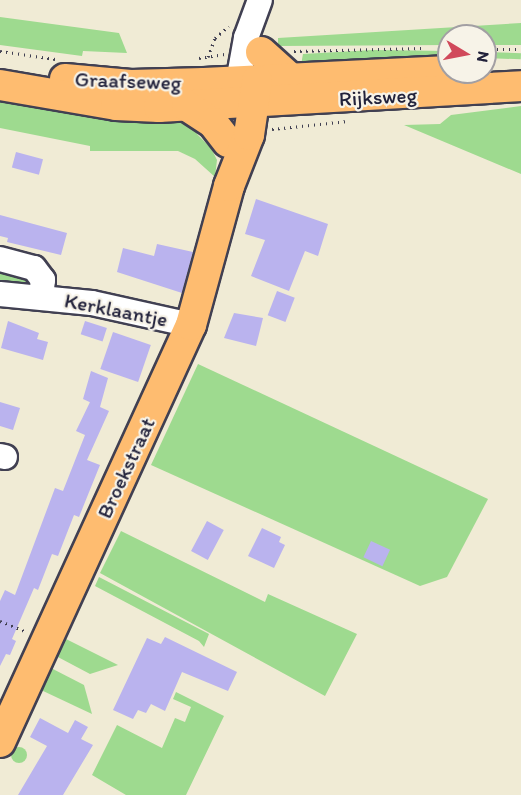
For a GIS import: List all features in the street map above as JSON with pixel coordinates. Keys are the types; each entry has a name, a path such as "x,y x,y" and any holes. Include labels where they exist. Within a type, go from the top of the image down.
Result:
{"main road":[{"name":"Rijksweg","path":"249,85 293,65 437,59"},
{"path":"497,68 521,67"},
{"name":"Graafseweg","path":"0,68 131,85 249,85"},
{"name":"Graafseweg","path":"0,85 116,105 187,106 249,85"},
{"name":"Rijksweg","path":"249,85 521,86"},
{"name":"Broekstraat","path":"229,186 228,142 249,85"},
{"name":"Broekstraat","path":"0,742 191,325 229,186 248,140 249,85"},
{"path":"187,106 213,123 228,142"}],"street":[{"path":"249,85 246,38 259,7"},
{"path":"249,85 259,7"},
{"name":"Kerklaantje","path":"0,259 34,268 43,280 41,297"},
{"name":"Kerklaantje","path":"0,294 92,303 191,325"}],"path":[{"path":"497,49 521,49"},
{"path":"293,65 437,59"},
{"path":"0,621 46,640"}],"green space":[{"path":"0,17 119,33 127,53 83,51 82,56 0,45"},
{"path":"521,23 521,45 497,45 497,24"},
{"path":"437,28 437,45 278,46 278,38"},
{"path":"373,50 437,51 437,59 301,65 303,54"},
{"path":"497,52 521,53 521,59 497,58"},
{"path":"0,93 194,122 197,134 211,148 217,160 215,177 195,159 178,151 90,151 90,146 0,128"},
{"path":"521,106 521,174 404,125 440,124 451,115"},
{"path":"0,271 33,278 37,286 0,283"},
{"path":"198,364 488,499 447,577 420,586 151,465"},
{"path":"121,531 265,602 268,594 357,634 325,696 100,573"},
{"path":"99,577 209,634 204,647 199,641 95,586"},
{"path":"64,638 118,665 90,674 56,656"},
{"path":"51,668 84,685 92,714 41,690"},
{"path":"176,692 224,716 186,795 126,795 92,775 117,725 162,748 175,718 185,722 191,707 173,699"},
{"path":"16,747 22,747 27,755 25,761 16,763 11,758 11,752"}],"building":[{"path":"16,152 43,159 39,175 12,167"},
{"path":"256,199 328,224 318,256 305,251 289,291 251,276 265,240 245,234"},
{"path":"0,215 67,233 61,255 7,242 8,238 0,236"},
{"path":"157,244 193,252 182,293 117,272 123,248 154,256"},
{"path":"277,291 295,298 285,322 268,315"},
{"path":"234,313 263,318 256,346 224,338"},
{"path":"8,321 39,333 37,339 48,342 43,360 1,348"},
{"path":"85,321 107,328 103,341 81,334"},
{"path":"113,332 151,345 138,382 100,369"},
{"path":"91,371 108,378 100,407 109,411 87,460 100,465 79,517 74,515 58,556 52,554 38,590 34,588 12,639 16,641 10,655 6,654 0,666 0,601 5,590 15,595 55,488 63,491 85,435 76,431 90,402 83,399"},
{"path":"0,402 20,408 13,430 0,426"},
{"path":"207,521 224,530 208,560 191,551"},
{"path":"262,528 281,537 279,542 285,545 274,568 248,556"},
{"path":"371,541 390,550 382,566 363,557"},
{"path":"165,637 237,672 228,691 182,672 165,711 151,704 146,713 138,710 133,719 113,710 147,638 161,644"},
{"path":"40,718 68,733 75,720 88,727 81,739 93,745 63,795 18,795 47,746 30,737"}]}
